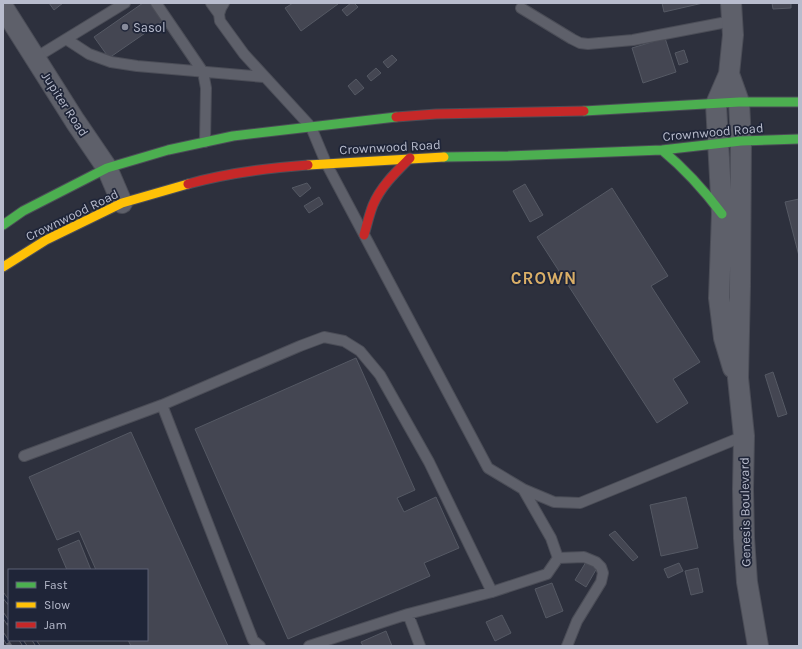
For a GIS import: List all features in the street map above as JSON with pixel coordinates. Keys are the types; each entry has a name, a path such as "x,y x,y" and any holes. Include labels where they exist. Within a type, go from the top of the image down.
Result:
{"main road":[{"name":"Crownwood Road","path":"3,225 44,200 107,168 168,150 233,136 436,114 576,112 739,102 799,102"},
{"name":"Crownwood Road","path":"3,268 46,240 122,203 212,177 275,167 326,163 410,158 662,150 741,142 799,139"},
{"path":"662,150 676,160 689,173 722,214"},
{"path":"364,235 371,210 380,193 388,180 410,158"}],"street":[{"name":"Jupiter Road","path":"3,7 75,121 107,168 122,203"},
{"path":"716,104 730,74 733,36 731,12"},
{"name":"Genesis Boulevard","path":"730,74 739,102 741,142 738,378 744,436 744,538 747,582 758,646"},
{"name":"Genesis Boulevard","path":"716,104 722,214 719,298 724,338 731,363 738,378"}],"lane":[{"path":"35,58 125,3"},
{"path":"156,3 203,72 206,88 205,142"},
{"path":"212,3 219,14 220,21 244,54 311,127 326,163 488,468 522,489 554,502 580,503 744,436"},
{"path":"219,14 224,3"},
{"path":"521,8 572,38 588,44 633,40 731,12"},
{"path":"66,39 89,54 111,62 264,77"},
{"path":"24,456 162,405 324,337 344,341 360,351 380,375 429,462 492,592"},
{"path":"162,405 252,640 260,646"},
{"path":"522,489 551,538 558,558"},
{"path":"558,558 584,557 596,562 601,567 603,573 601,582 565,645"},
{"path":"309,646 408,614 492,592 547,574 558,558"},
{"path":"408,614 420,646"}],"building":[{"path":"49,3 63,3 54,10"},
{"path":"143,3 152,3 164,20 109,58 94,37"},
{"path":"293,3 338,4 301,31 285,8"},
{"path":"351,3 354,3 358,7 347,16 342,10"},
{"path":"662,3 703,3 664,12"},
{"path":"772,3 791,3 791,8 773,9"},
{"path":"665,38 676,72 643,83 632,48"},
{"path":"684,50 688,62 679,65 675,53"},
{"path":"392,55 397,60 388,68 383,62"},
{"path":"376,68 381,73 371,81 367,76"},
{"path":"356,79 364,88 355,95 348,86"},
{"path":"307,183 311,188 300,197 292,188"},
{"path":"525,184 543,215 530,222 513,191"},
{"path":"612,188 668,276 651,286 700,362 673,379 688,403 657,423 537,237"},
{"path":"319,197 323,204 309,213 304,206"},
{"path":"799,199 799,256 785,202"},
{"path":"356,358 415,490 397,498 404,512 436,497 459,548 424,563 430,576 288,639 195,429"},
{"path":"773,372 787,414 778,417 765,375"},
{"path":"131,432 228,646 131,646 128,641 148,641 148,569 96,569 79,531 57,540 29,477"},
{"path":"686,497 698,548 661,556 650,505"},
{"path":"615,531 638,557 633,561 609,535"},
{"path":"79,540 91,569 67,569 58,549"},
{"path":"586,562 597,568 586,587 575,580"},
{"path":"679,563 683,571 668,578 664,569"},
{"path":"698,568 703,592 691,595 685,571"},
{"path":"552,583 563,611 546,618 535,589"},
{"path":"502,615 511,633 495,641 486,622"},
{"path":"386,631 392,646 363,646 361,642"}],"railway":[{"path":"3,595 8,602"},
{"path":"3,615 8,622"},
{"path":"3,635 10,646"},
{"path":"22,641 25,646"},
{"path":"35,641 38,646"}],"traffic: fast":[{"path":"584,111 739,102 799,102"},
{"path":"3,225 23,211 107,168 168,150 233,136 396,117"},
{"path":"444,157 662,150 741,141 799,139"},
{"path":"662,150 694,180 722,214"}],"traffic: slow":[{"path":"308,165 444,157"},
{"path":"3,267 46,240 122,203 188,184"}],"traffic: jam":[{"path":"396,117 436,114 584,111"},
{"path":"364,235 376,198 389,180 410,158"},
{"path":"188,184 247,172 308,165"}],"place":[{"name":"Sasol","path":"125,27"}],"district":[{"name":"CROWN","path":"544,278"}]}
